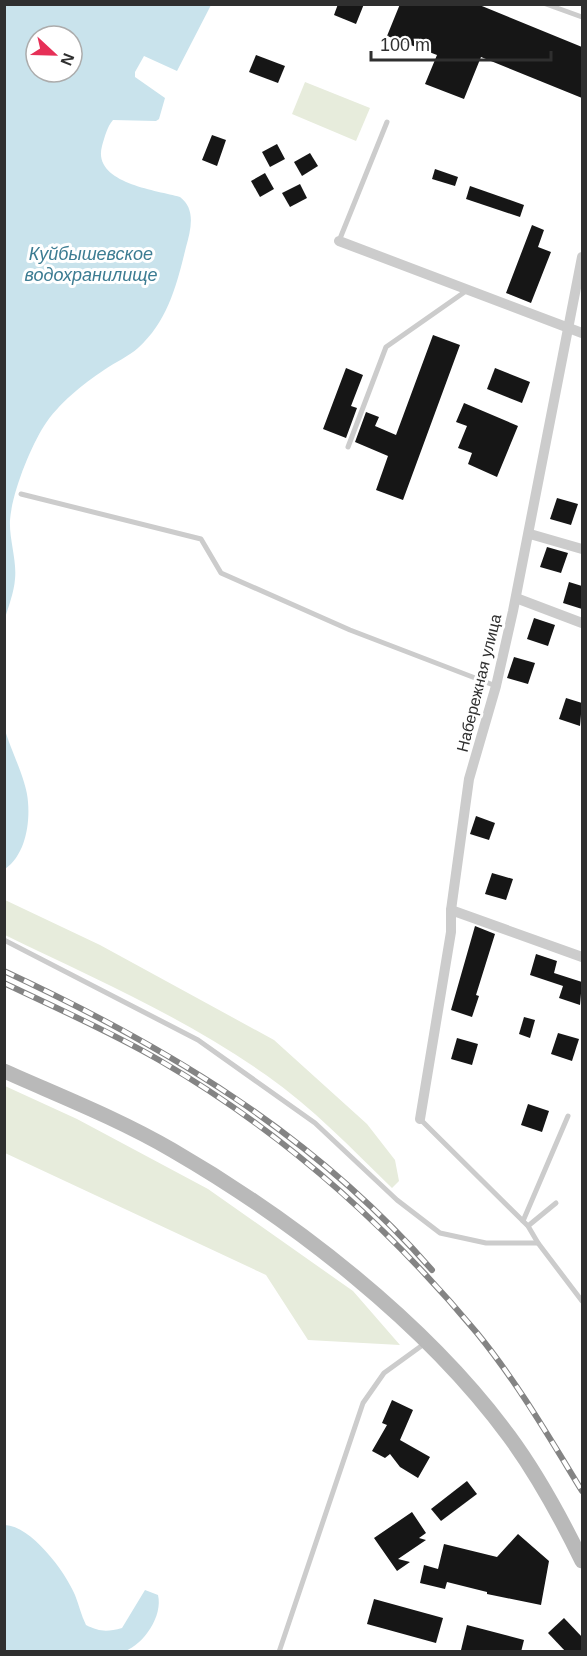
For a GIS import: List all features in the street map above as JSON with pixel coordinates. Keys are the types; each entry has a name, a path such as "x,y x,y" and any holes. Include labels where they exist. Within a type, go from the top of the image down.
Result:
{"main road":[{"path":"4,1071 172,1150 314,1245 377,1295 460,1378 509,1436 561,1518 582,1561"}],"street":[{"path":"339,241 582,333"},
{"name":"Набережная улица","path":"420,1119 451,932 451,910 469,779 496,686 530,534 582,257"},
{"path":"530,534 582,549"},
{"path":"516,598 582,623"},
{"path":"451,910 582,957"}],"lane":[{"path":"546,4 582,17"},
{"path":"339,241 387,122"},
{"path":"348,447 386,347 466,291"},
{"path":"21,494 201,539 221,573 350,630 496,686"},
{"path":"4,940 198,1040 315,1123 397,1200 440,1233 486,1243 538,1244"},
{"path":"523,1221 568,1116"},
{"path":"420,1119 528,1226 538,1244 582,1301"},
{"path":"528,1226 556,1203"},
{"path":"279,1652 363,1403 384,1373 425,1343"}],"green space":[{"path":"305,82 370,108 356,141 292,114"},
{"path":"5,900 100,945 274,1040 367,1124 395,1160 399,1181 392,1188 331,1129 283,1087 235,1054 171,1017 5,935"},
{"path":"5,1086 77,1119 208,1189 353,1291 400,1345 308,1340 266,1275 5,1153"}],"water":[{"name":"Куйбышевское водохранилище","path":"5,4 211,5 177,71 144,56 135,72 135,77 165,98 159,119 156,121 113,120 105,135 101,159 106,169 128,183 180,197 190,213 189,233 175,288 157,326 134,351 79,388 64,402 44,426 33,446 22,471 11,509 10,527 15,564 12,594 5,618"},
{"path":"5,730 25,785 28,811 27,830 22,848 5,869"},
{"path":"5,1525 26,1533 46,1551 70,1585 86,1625 104,1631 122,1628 145,1590 158,1595 158,1612 145,1636 125,1651 5,1651"}],"building":[{"path":"338,4 364,4 356,24 334,15"},
{"path":"400,4 477,4 582,47 582,98 481,57 464,99 425,84 437,55 387,36"},
{"path":"256,55 285,66 278,83 249,72"},
{"path":"212,135 226,140 217,166 202,160"},
{"path":"277,144 285,159 270,167 262,152"},
{"path":"310,153 318,166 302,176 294,162"},
{"path":"435,169 458,177 455,186 432,179"},
{"path":"265,173 274,189 260,197 251,181"},
{"path":"300,184 307,198 290,207 282,193"},
{"path":"470,186 524,205 520,217 466,199"},
{"path":"532,225 544,230 538,247 551,252 531,303 506,293"},
{"path":"433,335 460,345 403,500 376,490 388,456 355,442 366,412 379,417 375,426 396,435"},
{"path":"346,368 363,375 351,406 357,408 346,438 323,429"},
{"path":"495,368 530,382 522,403 487,389"},
{"path":"464,403 518,426 497,477 468,464 472,453 458,448 467,426 456,422"},
{"path":"557,498 578,504 571,525 550,519"},
{"path":"547,547 568,553 561,573 540,567"},
{"path":"569,582 582,586 582,609 563,603"},
{"path":"534,618 555,625 548,646 527,639"},
{"path":"514,657 535,663 528,684 507,678"},
{"path":"566,698 582,703 580,726 559,719"},
{"path":"476,816 495,823 489,840 470,834"},
{"path":"492,873 513,879 506,900 485,894"},
{"path":"475,926 495,934 476,995 479,996 472,1017 451,1010"},
{"path":"536,954 557,961 554,973 582,982 580,1005 559,998 563,986 530,975"},
{"path":"524,1017 535,1020 530,1038 519,1034"},
{"path":"558,1033 579,1039 572,1061 551,1054"},
{"path":"457,1038 478,1044 472,1065 451,1059"},
{"path":"528,1104 549,1111 542,1132 521,1125"},
{"path":"392,1400 413,1410 400,1440 430,1457 418,1478 400,1467 390,1454 385,1458 372,1451 387,1425 382,1423"},
{"path":"467,1481 477,1494 441,1521 431,1509"},
{"path":"412,1512 426,1533 419,1538 426,1540 398,1559 410,1562 397,1571 374,1538"},
{"path":"518,1534 549,1561 541,1605 487,1594 487,1592 447,1582 445,1589 420,1583 424,1565 438,1569 444,1544 497,1557"},
{"path":"374,1599 443,1618 436,1643 367,1624"},
{"path":"564,1618 582,1637 582,1652 566,1652 548,1633"},
{"path":"467,1625 524,1640 521,1652 461,1650"}],"railway":[{"path":"4,971 123,1031 179,1063 287,1135 337,1176 386,1221 432,1270"},
{"path":"4,983 102,1029 204,1087 247,1117 330,1182 406,1255 477,1333 519,1390 582,1491"}]}
